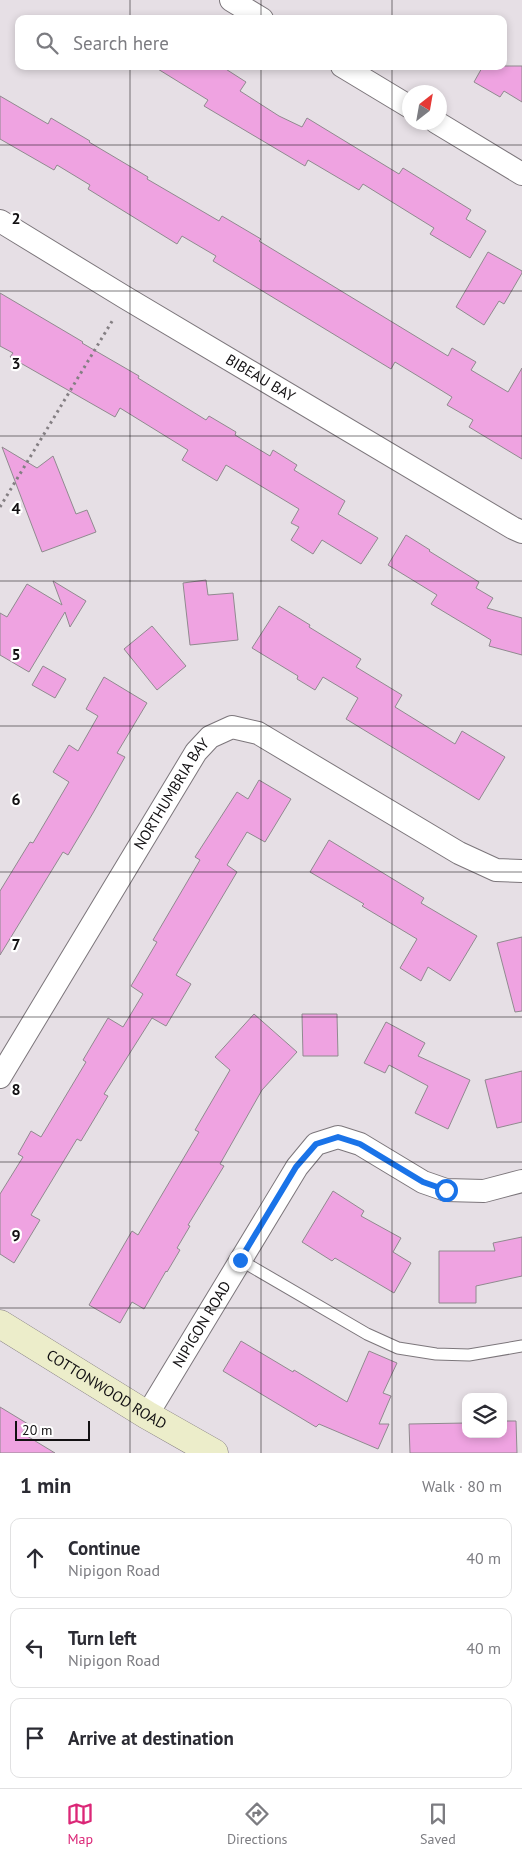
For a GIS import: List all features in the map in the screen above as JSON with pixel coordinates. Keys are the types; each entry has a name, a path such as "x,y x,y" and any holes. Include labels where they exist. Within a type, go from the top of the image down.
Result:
{"street":[{"path":"231,0 255,15"},
{"path":"349,70 402,102"},
{"path":"447,129 522,174"},
{"name":"BIBEAU BAY","path":"0,221 126,298 522,532"},
{"name":"NORTHUMBRIA BAY","path":"0,1078 196,752 210,737 232,727 258,733 459,853 496,870 522,871"},
{"name":"NIPIGON ROAD","path":"147,1415 296,1167 316,1144 338,1137 360,1144 423,1182 446,1190 484,1191 522,1180"},
{"name":"COTTONWOOD ROAD","path":"0,1324 147,1415 214,1453"}],"lane":[{"path":"240,1260 367,1334 398,1348 436,1354 469,1354 522,1346"}],"path":[{"path":"0,507 126,298"}],"building":[{"path":"507,66 522,66 522,102 504,91 500,97 474,82 481,70 507,70"},
{"path":"159,70 227,70 246,82 240,91 279,116 302,127 307,118 399,174 403,168 471,210 466,219 486,231 470,258 430,234 434,228 363,184 359,190 308,160 305,166 204,106 208,100"},
{"path":"0,96 48,124 51,118 148,177 147,179 219,221 222,216 261,239 259,241 448,356 452,348 476,362 471,370 508,392 522,368 522,459 469,427 473,420 447,405 452,397 431,384 395,362 391,369 213,261 216,256 182,236 177,244 88,189 90,185 57,165 54,170 0,139"},
{"path":"488,252 522,271 522,273 504,304 499,301 484,325 456,307"},
{"path":"0,293 139,376 138,378 206,420 209,416 236,432 235,435 270,456 273,450 297,465 294,470 345,501 338,514 378,538 361,564 322,540 313,554 291,540 299,527 291,523 299,509 226,465 217,481 182,460 188,450 120,408 115,417 10,357 13,353 0,346"},
{"path":"2,447 37,468 53,456 76,514 87,510 96,532 42,552"},
{"path":"406,535 479,582 476,588 493,598 487,608 522,618 522,655 489,646 491,640 431,604 437,595 388,565"},
{"path":"206,580 208,595 233,593 238,640 190,645 183,583"},
{"path":"53,581 86,601 70,627 65,612 29,672 0,655 0,613 7,617 27,584 62,605"},
{"path":"279,606 361,659 356,667 402,695 395,707 455,744 462,731 505,757 479,800 346,719 358,698 323,677 315,690 297,679 298,676 252,648"},
{"path":"152,626 186,666 157,690 124,649"},
{"path":"43,666 66,679 55,698 32,685"},
{"path":"104,677 147,703 117,753 125,757 93,813 68,855 63,852 0,955 0,891 30,842 33,843 69,782 53,772 69,745 78,751 98,716 86,709"},
{"path":"259,780 291,799 265,842 247,832 227,865 237,872 176,975 191,984 166,1026 152,1018 104,1094 108,1096 81,1141 77,1139 31,1215 40,1220 14,1263 0,1254 0,1194 23,1157 18,1154 31,1131 41,1137 86,1062 83,1060 108,1018 123,1027 143,994 131,986 157,942 153,940 200,860 195,857 237,792 248,799"},
{"path":"329,840 424,898 421,903 477,936 450,981 428,967 421,981 400,968 417,939 362,906 364,904 310,872"},
{"path":"522,937 522,1011 515,1012 497,943"},
{"path":"254,1014 297,1052 262,1090 220,1164 224,1166 188,1225 190,1226 177,1248 180,1250 144,1309 132,1302 120,1323 89,1305 132,1231 138,1235 199,1132 195,1130 230,1070 215,1057"},
{"path":"302,1014 337,1014 338,1056 303,1056"},
{"path":"386,1022 425,1043 418,1056 470,1080 448,1129 415,1113 428,1086 389,1065 385,1073 364,1063"},
{"path":"522,1071 522,1122 497,1128 485,1080"},
{"path":"333,1191 364,1211 361,1216 401,1238 393,1252 411,1263 394,1293 335,1258 332,1261 302,1242"},
{"path":"522,1237 522,1276 476,1286 476,1303 439,1303 439,1251 495,1251 493,1243"},
{"path":"241,1341 347,1402 369,1351 397,1363 383,1393 391,1396 379,1424 389,1424 378,1449 319,1424 316,1427 223,1371"},
{"path":"0,1407 28,1424 22,1433 55,1453 0,1453"},
{"path":"507,1421 516,1421 517,1453 410,1453 409,1424 462,1423 462,1438 507,1438"}],"route":[{"path":"240,1260 296,1167 316,1144 338,1137 360,1144 423,1182 446,1190"}]}
